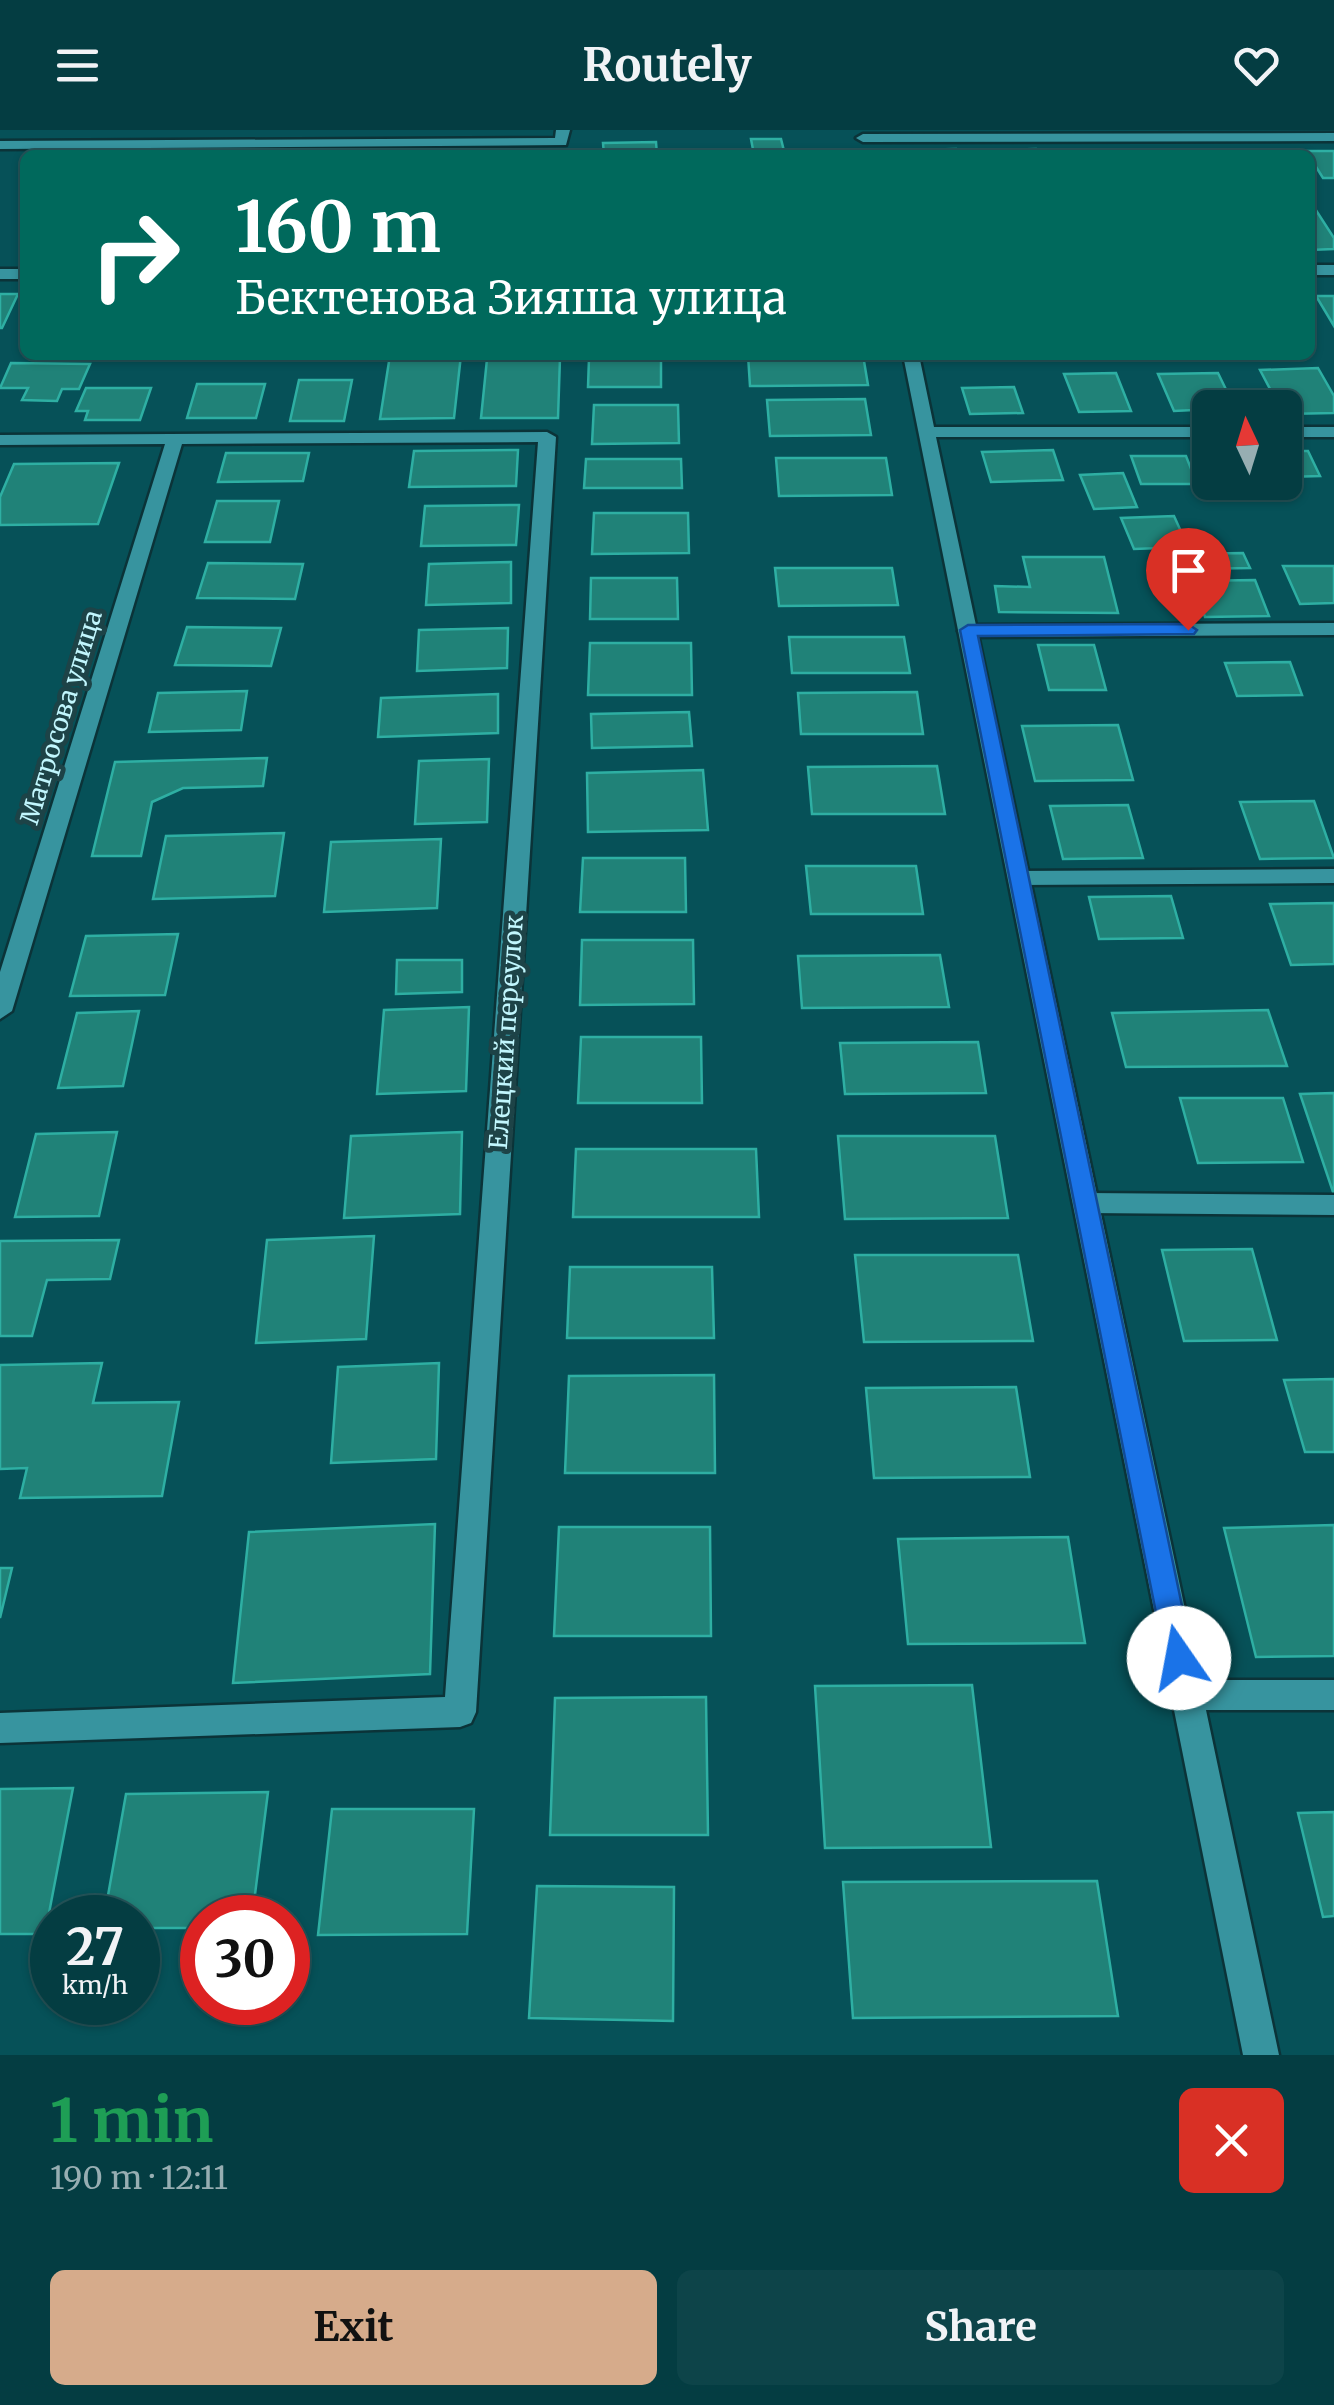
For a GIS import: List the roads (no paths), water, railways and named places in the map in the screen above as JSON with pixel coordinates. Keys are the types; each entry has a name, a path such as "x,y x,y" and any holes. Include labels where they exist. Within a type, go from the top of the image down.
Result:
{"street":[{"path":"0,145 278,136 562,142 562,130"},
{"path":"862,134 1334,137"},
{"path":"912,360 1261,2055"},
{"path":"928,432 1192,432"},
{"path":"1302,432 1334,432"},
{"name":"Елецкий переулок","path":"0,440 547,438 460,1712 0,1728"},
{"name":"Матросова улица","path":"0,1011 175,439"},
{"path":"968,630 1334,630"},
{"path":"1019,878 1334,876"},
{"path":"1086,1202 1334,1205"},
{"path":"1187,1695 1334,1695"}]}
